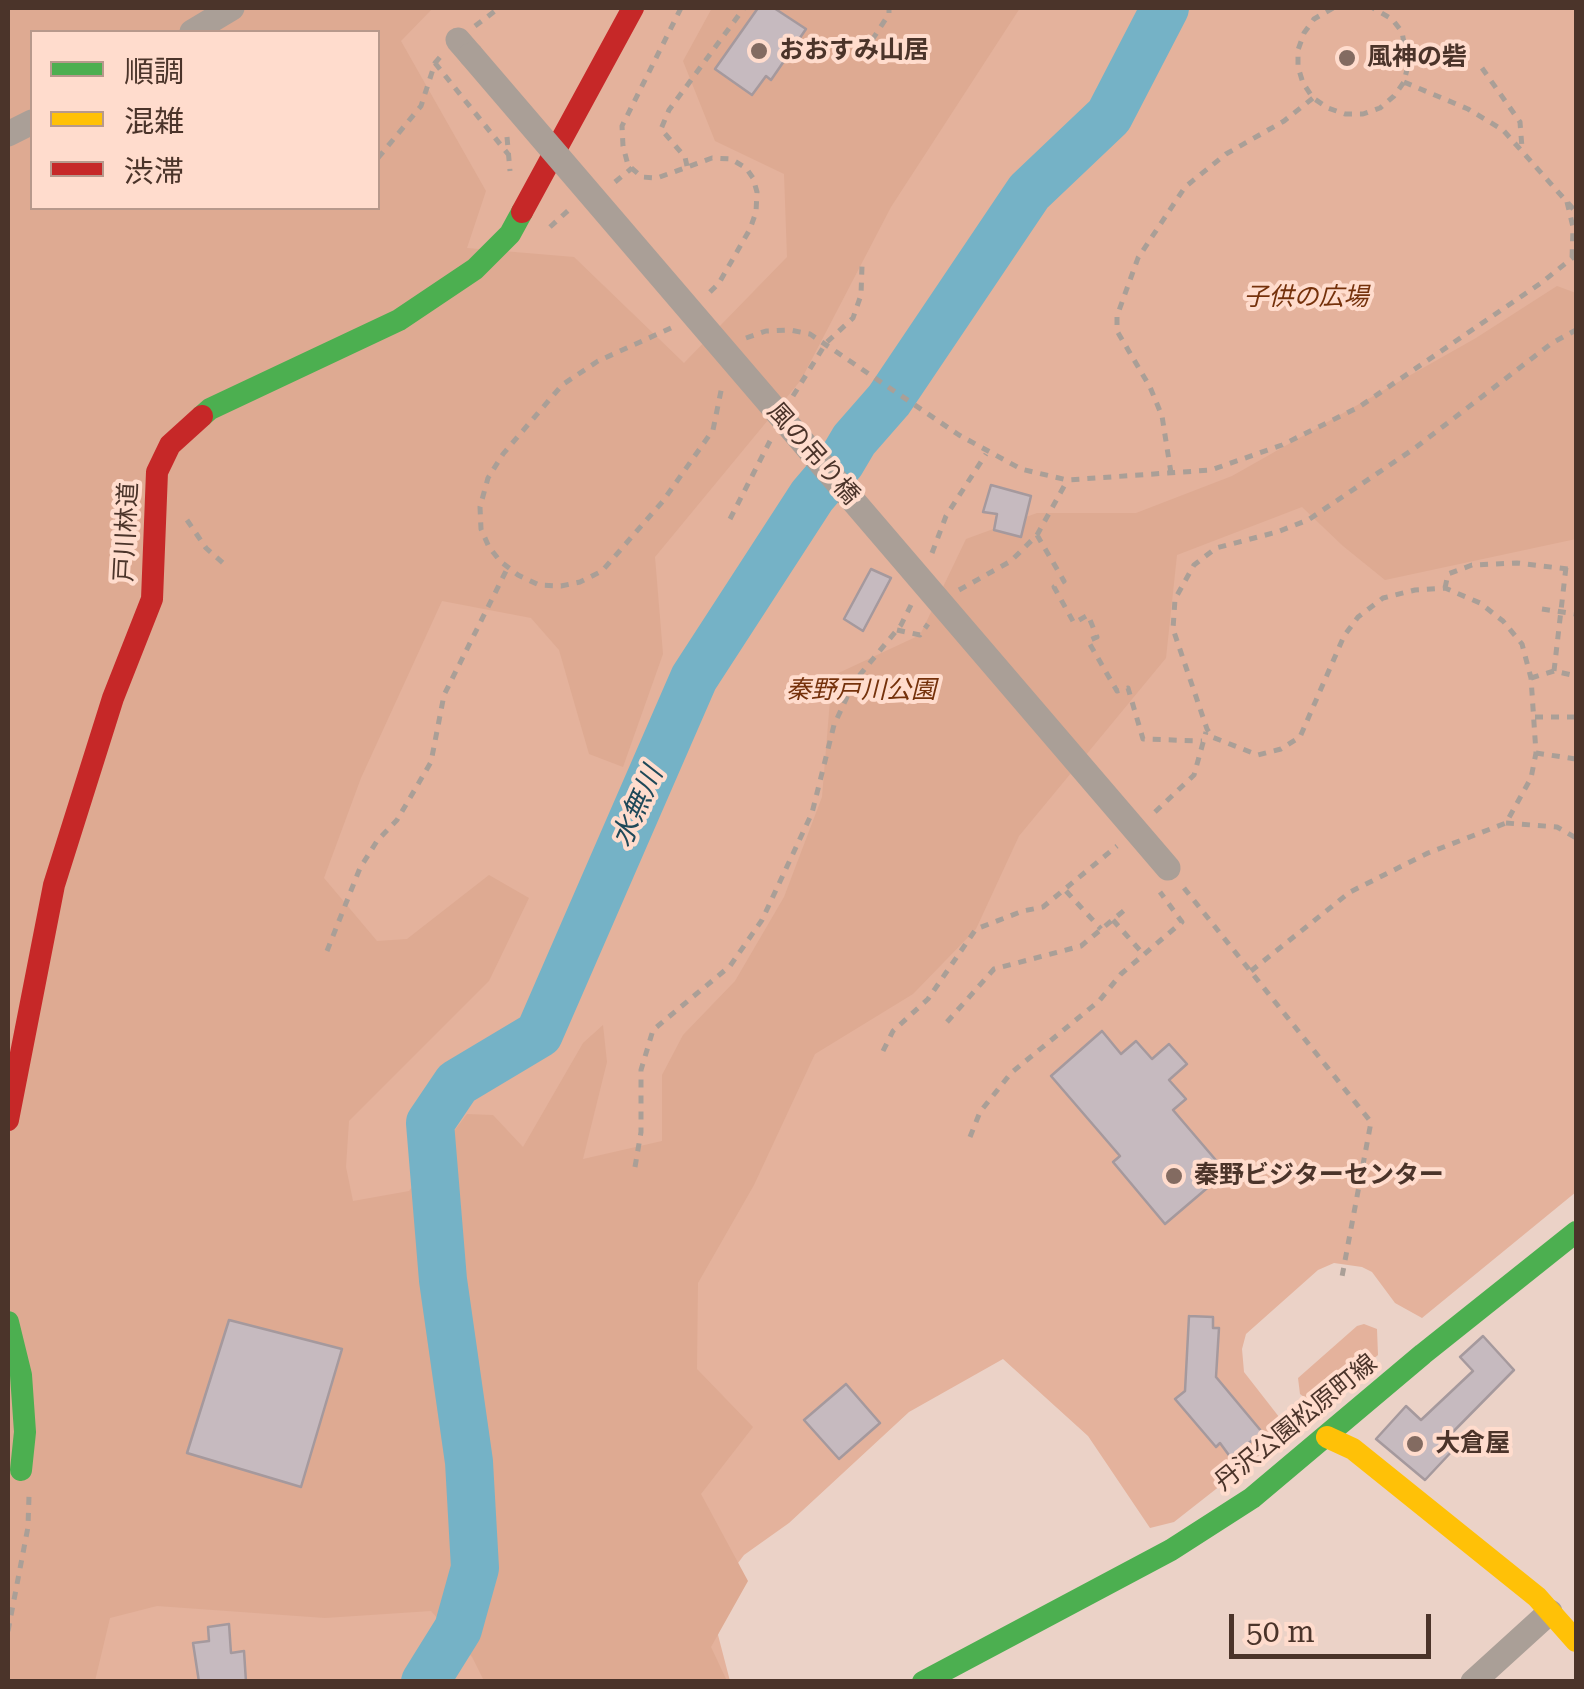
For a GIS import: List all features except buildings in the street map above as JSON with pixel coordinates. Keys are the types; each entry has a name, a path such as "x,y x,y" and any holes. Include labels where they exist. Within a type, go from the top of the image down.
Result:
{"street":[{"path":"195,30 232,8"},
{"name":"戸川林道","path":"8,1120 54,885 113,698 152,599 157,472 170,445 210,409 399,320 474,269 510,234 633,8"},
{"name":"風の吊り橋","path":"465,47 1172,873"},
{"name":"丹沢公園松原町線","path":"923,1682 1171,1550 1252,1498 1576,1232"},
{"path":"8,1322 21,1375 25,1432 22,1465"},
{"path":"1327,1436 1353,1449 1537,1597 1576,1641"},
{"path":"1473,1682 1550,1612"}],"path":[{"path":"681,8 622,126 623,146 628,166 642,176 657,178 712,158 731,159 753,178 756,212 750,229 720,282 706,296"},
{"path":"688,166 661,130 669,110 744,8"},
{"path":"872,40 890,14 889,8"},
{"path":"1333,8 1314,19 1298,50 1298,67 1314,98 1345,114 1363,114 1380,108 1404,82 1408,65 1402,32 1392,19 1373,8"},
{"path":"380,156 420,106 435,62 518,166"},
{"path":"1482,68 1520,122 1522,148"},
{"path":"1404,82 1468,109 1503,130 1576,212"},
{"path":"1170,473 1162,416 1118,331 1117,316 1138,258 1185,187 1226,154 1284,121 1314,98"},
{"path":"737,347 745,339 766,331 810,334 987,452 1021,470 1068,480 1211,470 1239,462 1358,406 1542,284 1574,257 1573,227 1566,200"},
{"path":"792,397 826,343 853,318 861,295 862,266"},
{"path":"680,322 598,362 562,385 503,454 488,478 480,508 481,529 489,548 508,567 540,584 561,586 602,571 662,501 713,430 723,375"},
{"path":"1506,823 1531,778 1536,753 1531,678 1522,644 1503,620 1480,603 1445,588 1383,598 1358,617 1344,636 1300,736 1281,748 1258,755 1212,737 1207,729 1173,628 1175,599 1194,565 1216,548 1277,532 1320,513 1415,448 1552,343 1576,330"},
{"path":"730,518 774,432"},
{"path":"926,568 946,516 987,452"},
{"path":"955,595 964,585 1011,561 1037,535 1068,480"},
{"path":"185,512 188,524 223,563"},
{"path":"1037,535 1064,581 1054,587 1074,623 1088,615 1097,637 1088,641 1117,691 1128,688 1143,739 1204,742"},
{"path":"1445,588 1448,574 1472,565 1517,563 1576,570"},
{"path":"327,951 360,868 377,841 397,820 431,762 444,696 508,567"},
{"path":"1554,671 1566,567"},
{"path":"635,1166 641,1132 641,1070 654,1030 730,966 762,920 812,813 834,725 854,682 897,630 912,603"},
{"path":"1542,609 1576,614"},
{"path":"897,630 920,635 935,615"},
{"path":"1531,678 1554,671 1576,676"},
{"path":"1534,717 1576,717"},
{"path":"1146,820 1194,775 1207,729"},
{"path":"1536,753 1576,759"},
{"path":"1251,971 1350,892 1428,853 1506,823 1557,827 1576,838"},
{"path":"884,1051 893,1031 928,999 976,928 1043,907 1119,844"},
{"path":"970,1137 980,1112 1012,1073 1099,1001 1121,974 1182,922 1158,890 1172,873 1371,1122 1341,1282"},
{"path":"1066,891 1101,929"},
{"path":"947,1022 994,969 1069,951 1127,908"},
{"path":"1113,920 1144,955"},
{"path":"8,1631 28,1527 30,1502 22,1465"}],"green space":[{"name":"秦野戸川公園","path":"8,8 1576,8 1576,1192 1422,1318 1395,1303 1372,1272 1362,1267 1334,1263 1318,1270 1246,1334 1242,1349 1244,1372 1290,1431 1174,1522 1150,1528 1088,1436 1003,1359 909,1412 789,1523 744,1555 723,1583 718,1635 730,1681 8,1682"},
{"path":"8,8 433,8 401,41 486,191 467,248 574,257 684,363 787,257 784,174 715,141 683,61 712,8 1020,8 891,207 801,380 655,557 663,654 623,767 589,754 559,650 531,618 442,601 361,778 324,878 377,941 407,939 489,875 529,898 489,981 349,1121 346,1167 353,1201 409,1191 467,1114 493,1115 523,1147 583,1043 603,1025 607,1062 583,1159 662,1141 662,1075 683,1035 735,981 784,897 822,797 832,676 920,635 966,539 1037,513 1136,513 1232,476 1476,338 1557,286 1576,293 1576,539 1385,580 1302,507 1177,555 1166,658 1019,836 976,929 913,994 815,1054 754,1185 698,1283 697,1369 753,1427 701,1494 748,1581 711,1647 727,1681 484,1681 472,1657 431,1611 325,1618 157,1606 110,1618 95,1681 8,1682"},
{"path":"1364,1324 1377,1329 1378,1355 1331,1396 1308,1400 1300,1394 1298,1378"}],"waterway":[{"name":"水無川","path":"425,1682 458,1629 475,1568 469,1462 443,1280 430,1123 457,1083 539,1034 694,678 812,496 889,400 1029,192 1109,116 1165,8"}],"traffic: fast":[{"path":"202,416 399,320 475,269 510,234 522,212"},
{"path":"923,1682 1171,1550 1252,1498 1576,1232"},
{"path":"8,1322 21,1375 25,1432 21,1470"}],"traffic: slow":[{"path":"1327,1437 1353,1449 1537,1597 1576,1641"}],"traffic: jam":[{"path":"522,212 633,8"},
{"path":"8,1120 54,885 113,698 152,599 157,472 170,445 202,416"}],"place":[{"name":"おおすみ山居","path":"759,51"},
{"name":"風神の砦","path":"1347,58"},
{"name":"秦野ビジターセンター","path":"1174,1176"},
{"name":"大倉屋","path":"1415,1444"}],"park label":[{"name":"子供の広場","path":"1306,298"}]}
